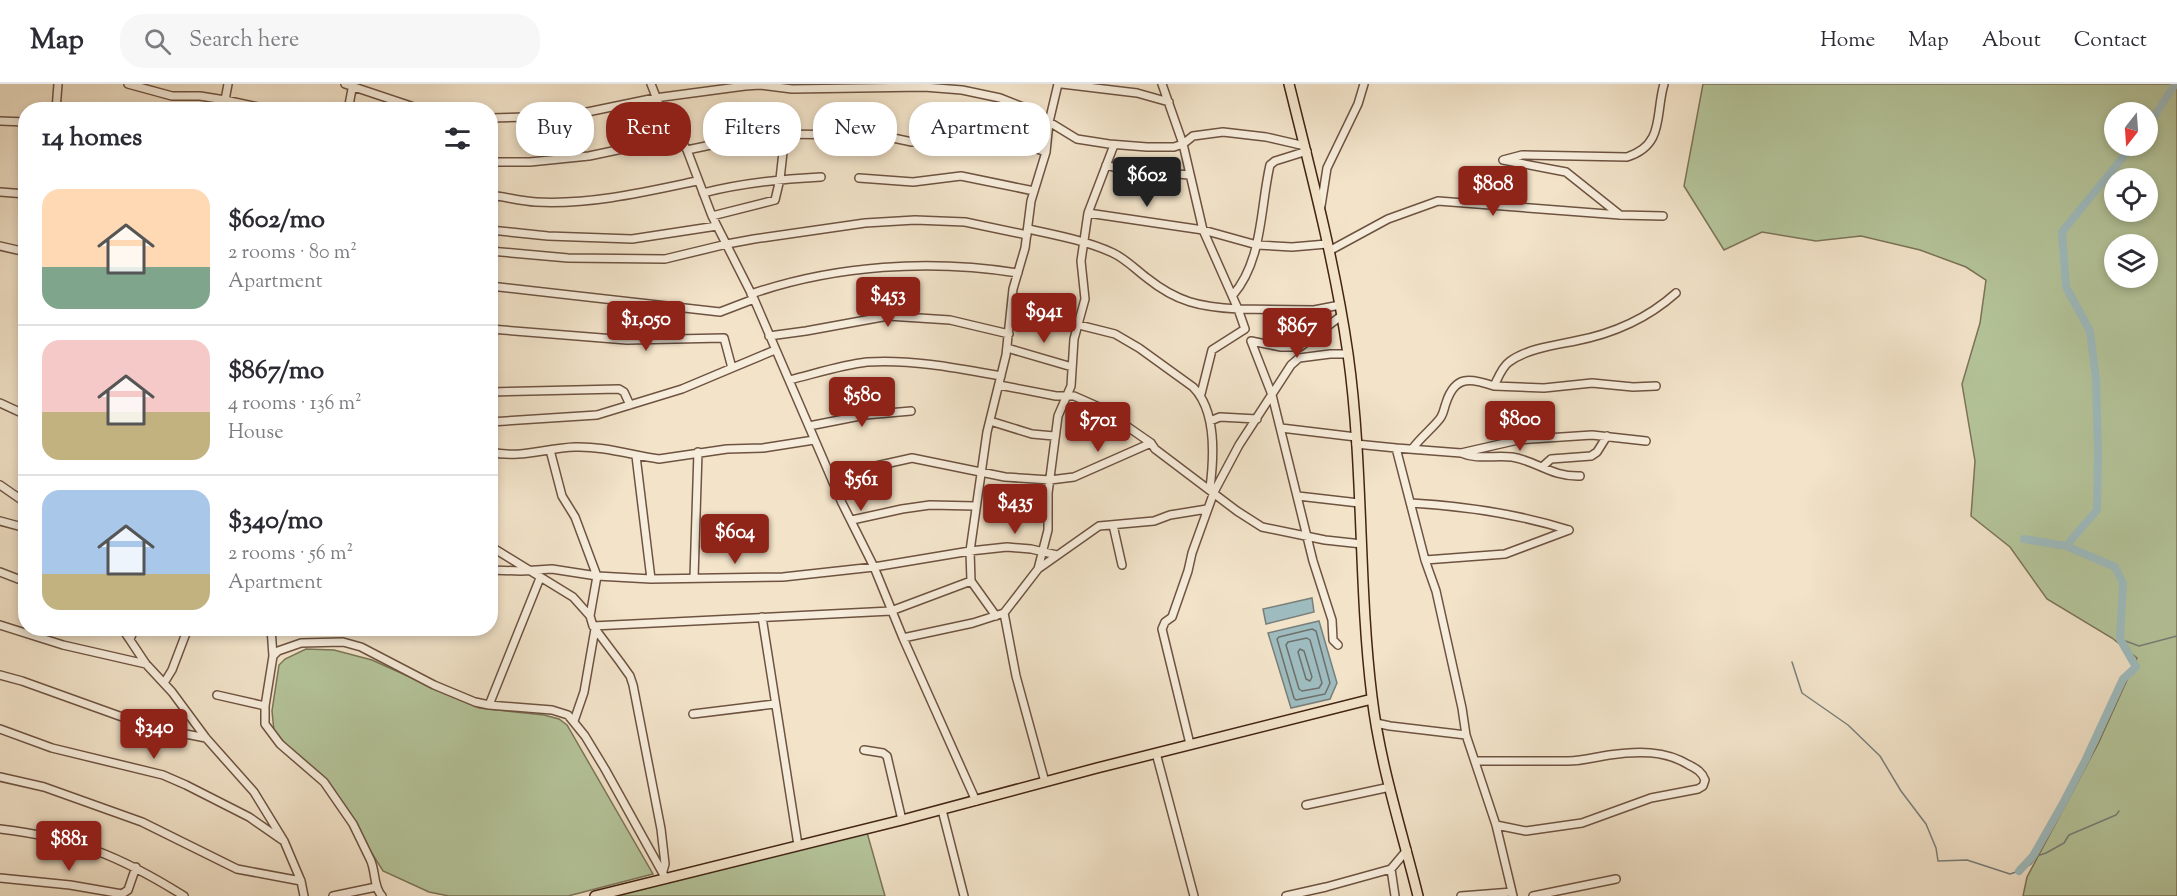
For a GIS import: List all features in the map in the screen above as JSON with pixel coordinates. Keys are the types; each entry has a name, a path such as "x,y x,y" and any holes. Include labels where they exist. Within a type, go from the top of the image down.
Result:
{"main road":[{"path":"1289,84 1321,209 1348,354 1356,440 1372,699 1390,787 1418,896"},
{"path":"595,896 664,875 798,846 1372,699"}],"street":[{"path":"57,102 58,84"},
{"path":"128,84 172,96 200,96 234,102"},
{"path":"225,100 228,84"},
{"path":"651,84 658,102"},
{"path":"1050,118 1058,84"},
{"path":"1062,84 1137,93 1169,102"},
{"path":"1162,84 1183,144 1203,230 1233,295 1272,395 1332,620 1333,640 1338,645"},
{"path":"1321,209 1327,168 1358,104 1364,84"},
{"path":"1620,215 1566,172 1503,160 1521,155 1576,154 1627,157 1641,153 1655,135 1664,84"},
{"path":"349,102 350,85 400,102"},
{"path":"498,118 568,116 655,98 760,85 792,89 924,87 962,90 1009,102"},
{"path":"0,121 18,122"},
{"path":"1050,123 1077,139 1114,145 1155,147 1183,144 1193,136"},
{"path":"1178,130 1193,136 1222,132 1239,133 1306,149"},
{"path":"801,134 879,135 909,141"},
{"path":"1038,569 1048,530 1054,436 1058,416 1071,386 1074,339 1085,299 1081,261 1088,213 1114,145"},
{"path":"1233,295 1245,275 1257,245 1272,162 1306,149"},
{"path":"498,162 530,162 606,152"},
{"path":"689,156 712,216 752,297 814,440 874,567 891,611 976,801"},
{"path":"712,216 775,200 783,156"},
{"path":"996,616 972,581 970,551 980,473 1007,348 1011,308 1034,191 1045,156"},
{"path":"1106,165 1120,169 1189,175"},
{"path":"859,178 913,182 961,176 1034,191"},
{"path":"703,193 734,185 821,177"},
{"path":"498,196 536,202 578,201 639,193 697,181"},
{"path":"0,192 18,193"},
{"path":"1088,213 1203,230 1257,245 1328,248 1389,219 1438,201 1620,215 1663,216"},
{"path":"498,252 568,258 665,259 727,244 864,223 915,220 964,222 1027,232 1085,244 1114,253 1167,293 1186,302 1203,306 1314,310 1340,305"},
{"path":"498,231 548,236 632,239 717,226"},
{"path":"0,246 18,250"},
{"path":"498,287 720,312 797,280 845,270 977,266 1018,273"},
{"path":"1494,386 1504,366 1514,358 1630,324 1657,309 1676,293"},
{"path":"1011,308 1114,334 1173,371 1201,394 1210,421 1212,490 1172,616 1165,622 1162,629 1190,744"},
{"path":"769,336 888,316 950,320 1009,334"},
{"path":"1251,341 1281,347 1300,347 1341,316"},
{"path":"1201,394 1212,350 1245,329"},
{"path":"498,330 627,340 724,338 732,368"},
{"path":"1212,490 1286,372 1299,358 1300,347"},
{"path":"1007,348 1072,367"},
{"path":"498,421 597,415 682,389 775,350"},
{"path":"1299,358 1348,354"},
{"path":"789,380 876,362 933,365 1001,376"},
{"path":"1413,448 1423,434 1440,420 1451,389 1456,383 1470,380 1494,386 1544,388 1592,382 1634,387 1656,386"},
{"path":"999,385 1056,396 1074,396 1099,407 1262,527 1325,540 1362,544"},
{"path":"498,392 619,389 624,392 630,405"},
{"path":"0,404 18,412"},
{"path":"809,426 846,418 911,411"},
{"path":"1210,421 1220,417 1257,419"},
{"path":"990,421 1032,434 1054,436"},
{"path":"1281,428 1396,447 1461,453 1472,457 1511,457 1561,475 1580,476"},
{"path":"1461,453 1507,441 1537,437 1592,435 1646,441"},
{"path":"1542,467 1551,459 1591,456 1597,452 1607,436"},
{"path":"498,453 523,455 550,450 592,447 636,456 668,459 699,452 763,448 814,440"},
{"path":"831,476 912,458 980,473 1050,480 1074,477 1150,443"},
{"path":"1396,447 1425,560 1436,591 1466,735 1496,825 1513,894 1461,896"},
{"path":"550,450 562,496 575,517 597,576 590,616"},
{"path":"694,578 699,452"},
{"path":"636,456 651,579"},
{"path":"0,485 18,497"},
{"path":"1298,496 1359,503"},
{"path":"1411,503 1517,516 1569,530 1514,552 1425,560"},
{"path":"852,520 930,505 975,506"},
{"path":"903,638 1004,613 1038,569 1099,526 1154,521 1170,514 1207,509"},
{"path":"0,522 18,526"},
{"path":"1113,525 1122,565"},
{"path":"498,570 552,569 597,576 651,579 783,577 1007,548 1042,551 1057,555"},
{"path":"498,551 573,597 590,616 594,627 630,676 661,830 664,875"},
{"path":"0,572 18,579"},
{"path":"489,705 540,578"},
{"path":"594,627 891,611 972,581"},
{"path":"1004,613 1016,676 1045,782"},
{"path":"762,617 798,846"},
{"path":"0,625 18,631"},
{"path":"574,721 584,692 594,627"},
{"path":"35,636 63,645 146,664"},
{"path":"128,636 146,664 164,683 206,738 254,792 284,841 301,880 304,896"},
{"path":"164,683 172,670 185,636"},
{"path":"272,636 273,656 264,721 280,744 324,782 353,824 375,868 376,887 382,896"},
{"path":"273,656 278,651 301,643 343,642 361,647 434,685 475,702 552,710 568,715 605,769 664,875"},
{"path":"0,675 32,684 150,727 206,738"},
{"path":"217,695 266,706"},
{"path":"693,714 775,704"},
{"path":"1376,723 1466,735"},
{"path":"0,729 52,748 163,775 186,784 249,817 284,841"},
{"path":"864,750 883,753 886,756 902,820"},
{"path":"1156,753 1194,896"},
{"path":"1476,761 1576,761 1609,755 1657,753 1683,760 1700,771 1705,780 1703,786 1698,789 1651,798 1582,823 1526,831 1496,825"},
{"path":"0,777 44,787 142,822 237,869 301,880"},
{"path":"1306,805 1390,787"},
{"path":"942,810 964,896"},
{"path":"0,829 61,839 97,849 136,867 184,896"},
{"path":"1286,896 1391,869 1407,850"},
{"path":"0,878 70,885 122,894 128,890 136,867"},
{"path":"1391,869 1395,896"},
{"path":"1533,896 1616,879"},
{"path":"333,896 376,887"}],"green space":[{"path":"1703,84 2177,84 2177,896 2023,896 2027,877 2098,744 2137,658 2112,638 2047,599 2010,547 1971,516 1975,461 1962,384 1980,323 1986,280 1966,267 1920,250 1861,236 1816,241 1762,232 1724,250 1684,186"},
{"path":"306,649 334,650 372,660 479,708 544,715 559,719 567,725 653,874 568,896 449,896 429,892 383,871 328,783 295,755 274,731 272,711 279,665 285,659"},
{"path":"866,829 885,896 597,896"}],"water":[{"path":"1312,598 1314,612 1266,624 1263,609"},
{"path":"1319,621 1337,683 1330,699 1291,708 1268,633"}],"waterway":[{"path":"2158,110 2175,84"},
{"path":"2066,546 2097,510 2098,453 2096,380 2090,331 2066,287 2062,232 2124,156"},
{"path":"2019,871 2033,856 2062,805 2123,679 2136,667 2120,639 2123,583 2115,567 2066,546 2024,539"},
{"path":"2120,639 2139,646 2177,636"},
{"path":"1792,662 1802,693 1848,725 1880,756 1901,791 1926,824 1936,848 1938,861 1967,860 2010,874 2031,864 2037,856 2064,843 2069,835 2116,815 2119,811"}]}
